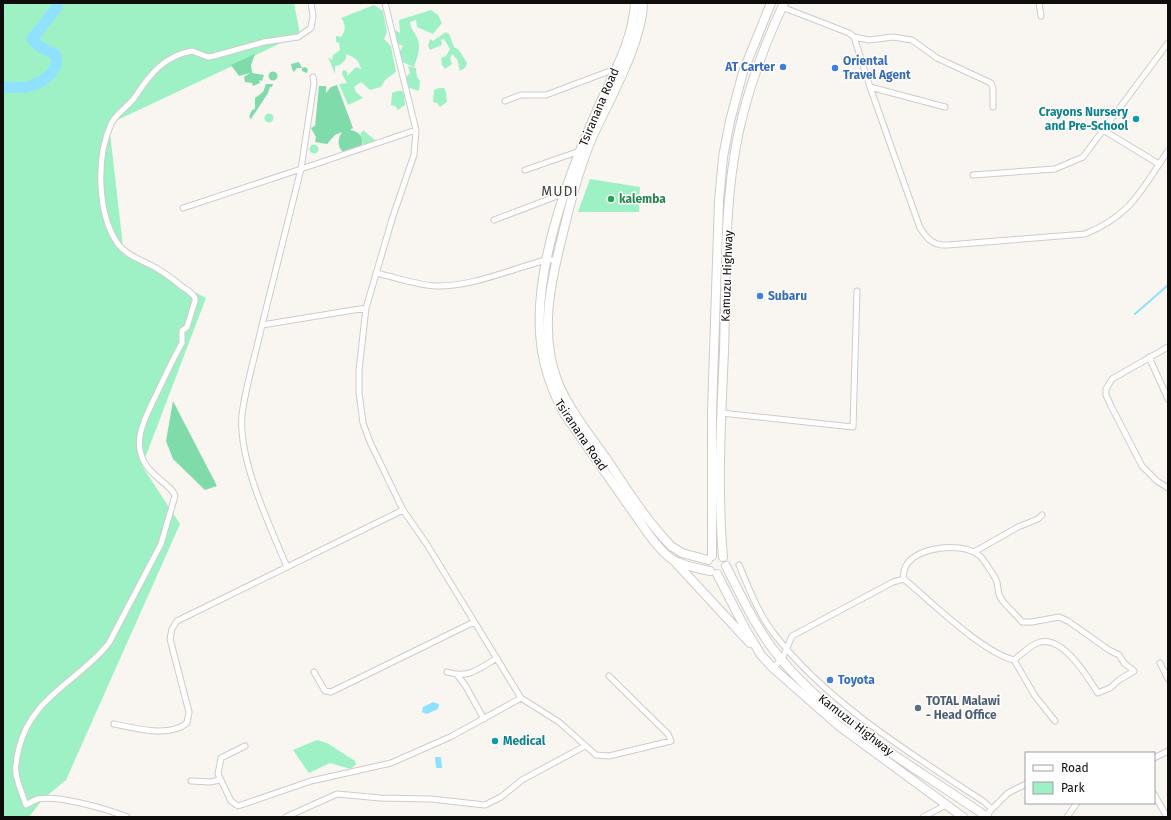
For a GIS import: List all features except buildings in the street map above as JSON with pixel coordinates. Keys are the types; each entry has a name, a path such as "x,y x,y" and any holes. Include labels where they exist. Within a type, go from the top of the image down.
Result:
{"highway":[{"name":"Tsiranana Road","path":"635,3 628,41 580,151 546,260 541,299 540,344 544,366 554,395 565,415 646,532 659,549 675,562 713,573"},
{"name":"Tsiranana Road","path":"643,3 636,39 587,150 573,193 556,260 549,298 548,337 552,361 559,384 568,404 662,536 678,552 710,558"},
{"name":"Kamuzu Highway","path":"710,558 712,404 719,201 723,157 730,121 743,72 771,3"},
{"name":"Kamuzu Highway","path":"723,557 719,496 721,414 730,201 734,158 741,123 754,76 768,36 783,5"},
{"path":"719,555 723,557 726,566 723,572 713,573 707,566 710,558 719,555"},
{"path":"675,562 761,655"},
{"name":"Kamuzu Highway","path":"726,566 758,625 782,659 803,682 845,719 986,817"},
{"name":"Kamuzu Highway","path":"713,573 761,655 773,668 839,726 963,817"}],"street":[{"path":"127,817 105,810 50,798 37,799 26,804 16,773 21,742 33,715 47,700 99,656 109,643 161,544 175,496 172,489 156,478 144,463 141,456 139,438 148,410 182,343 182,332 186,327 195,298 170,277 126,252 113,236 108,226 102,194 102,166 105,145 114,118 128,105 149,75 166,60 192,51 208,56 214,56 264,42 298,37 311,28 313,23 311,3"},
{"path":"385,3 416,130 414,154 366,308 359,370 360,407 370,442 403,510 426,543 521,698 559,722 596,755 605,756 671,741 668,734 609,676"},
{"path":"1039,3 1041,16"},
{"path":"783,5 849,33 854,37 870,40 893,37 912,40 937,58 991,83 993,88 993,107"},
{"path":"854,37 870,87 920,228 926,238 940,246 1085,234 1102,227 1128,207 1145,188 1168,152"},
{"path":"973,175 1055,169 1068,165 1083,157 1168,43"},
{"path":"505,101 522,95 546,95 615,69"},
{"path":"287,567 260,502 251,474 242,435 242,415 300,169 314,83 313,77"},
{"path":"870,87 945,107"},
{"path":"183,208 416,130"},
{"path":"1103,130 1159,164"},
{"path":"525,170 580,151"},
{"path":"494,220 566,193"},
{"path":"376,273 434,286 448,286 465,283 546,260 556,260"},
{"path":"721,414 853,427 857,291"},
{"path":"262,325 366,308"},
{"path":"1168,347 1112,379 1106,389 1106,395 1142,466 1156,481 1168,488"},
{"path":"1149,357 1168,399"},
{"path":"114,724 156,731 183,726 187,722 189,712 170,639 174,624 177,621 403,510"},
{"path":"974,552 1018,527 1038,519 1042,515"},
{"path":"1014,660 1025,650 1039,642 1051,642 1063,649 1072,658 1098,693 1110,688 1119,680 1134,671 1124,663 1119,655 1109,650 1068,621 1059,617 1032,622 1022,622 1006,606 999,594 996,580 981,557 974,552 953,547 933,550 911,559 906,564 903,574 904,580 973,636 995,652 1014,660 1035,696 1055,721"},
{"path":"739,565 750,592 775,635 788,648 794,659 817,682 916,757 983,801 992,810"},
{"path":"773,668 782,659 792,636 893,582 904,580"},
{"path":"314,672 325,691 331,692 474,622"},
{"path":"446,672 458,676 472,673 497,658"},
{"path":"1160,663 1168,679"},
{"path":"458,676 465,685 484,719"},
{"path":"245,746 221,758 218,774 234,805 243,806 311,781 391,763 450,737 521,698"},
{"path":"286,817 337,794 380,798 431,799 485,805 501,797 522,780 585,746"},
{"path":"1155,758 1168,752"},
{"path":"191,782 210,782 220,780"},
{"path":"986,817 1008,794 1025,785"},
{"path":"1155,796 1167,817"},
{"path":"1066,817 1076,804"},
{"path":"923,817 946,805"}],"green space":[{"path":"3,3 294,3 300,34 109,124 124,255 206,298 142,466 180,524 66,780 43,799 29,817 3,817"},
{"path":"374,5 383,11 387,32 384,39 391,46 396,72 385,80 381,87 370,90 361,82 354,87 356,92 363,98 348,105 339,84 347,83 342,74 343,70 347,71 347,76 356,67 361,69 359,63 356,59 346,54 346,59 340,65 335,66 335,74 328,57 332,60 333,55 340,50 339,43 336,42 336,36 341,37 345,30 345,25 341,18"},
{"path":"431,10 438,15 442,23 433,34 417,27 416,20 410,22 418,40 418,54 414,67 402,62 399,52 403,46 393,42 393,29 400,33 399,20"},
{"path":"446,32 449,34 454,47 459,50 467,63 465,68 460,71 457,59 452,54 450,59 452,64 445,69 442,65 441,58 446,56 450,49 444,39 441,40 442,45 430,50 428,46 430,39 433,41"},
{"path":"255,54 251,65 252,73 264,75 262,81 259,80 260,83 253,86 252,83 245,82 244,77 250,73 239,76 231,65"},
{"path":"299,62 302,68 297,68 294,72 291,64"},
{"path":"408,66 416,68 417,77 420,81 419,91 410,88 403,83 405,78 410,73"},
{"path":"305,67 308,69 307,73 302,71 302,68"},
{"path":"273,71 278,76 273,81 268,76"},
{"path":"266,84 273,84 251,119 249,117 252,110 255,109 255,98 263,92"},
{"path":"337,85 353,128 350,130 358,133 362,140 362,146 353,154 344,153 340,148 339,140 342,132 335,135 327,144 315,142 316,137 311,128 315,126 319,86 326,86 326,93 331,87"},
{"path":"444,88 447,102 440,107 437,103 433,102 434,90"},
{"path":"402,91 405,105 398,110 395,106 391,105 392,93"},
{"path":"267,114 271,114 273,118 271,122 267,122 265,120 265,116"},
{"path":"363,130 376,141 376,146 367,149 359,138"},
{"path":"314,144 319,149 314,154 309,149"},
{"name":"kalemba","path":"590,179 640,187 639,212 578,212"},
{"path":"173,401 217,486 205,490 173,459 166,441"},
{"path":"317,740 327,743 355,761 356,764 351,769 330,763 309,773 293,750"}],"water":[{"path":"433,702 439,704 438,709 427,714 422,712 423,707"},
{"path":"435,757 441,757 442,768 436,768"}],"waterway":[{"name":"MUDI","path":"3,87 31,86 43,80 53,71 56,60 55,54 40,47 32,39 57,7 57,3"},
{"path":"1135,314 1168,285"}],"place":[{"name":"AT Carter","path":"783,67"},
{"name":"Oriental Travel Agent","path":"835,68"},
{"name":"Crayons Nursery and Pre-School","path":"1136,119"},
{"name":"kalemba","path":"611,199"},
{"name":"Subaru","path":"760,296"},
{"name":"Toyota","path":"830,680"},
{"name":"TOTAL Malawi - Head Office","path":"918,708"},
{"name":"Medical","path":"495,741"}],"district":[{"name":"MUDI","path":"560,191"}]}
